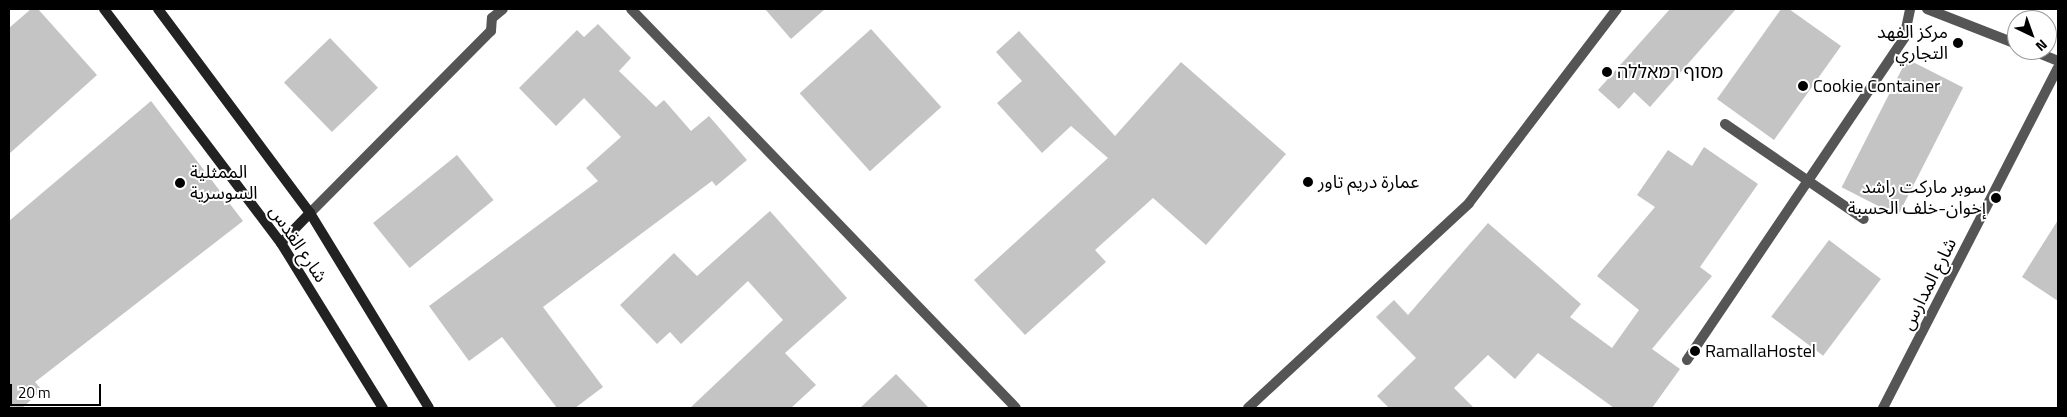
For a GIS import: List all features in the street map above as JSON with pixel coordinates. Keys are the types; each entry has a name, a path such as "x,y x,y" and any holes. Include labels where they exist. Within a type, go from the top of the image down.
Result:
{"main road":[{"name":"شارع القدس","path":"104,9 281,243 383,408"},
{"name":"شارع القدس","path":"158,9 310,213 430,408"},
{"path":"281,243 310,213"}],"street":[{"path":"310,213 491,31 492,18 503,9"},
{"path":"631,9 1016,408"},
{"path":"1248,408 1469,203 1617,9"},
{"path":"1687,360 1904,38 1910,9"},
{"path":"1927,9 2007,40"},
{"name":"شارع المدارس","path":"1883,408 2058,68"},
{"path":"1726,124 1864,218"}],"building":[{"path":"31,9 38,9 97,75 9,154 9,28"},
{"path":"765,9 825,9 791,39"},
{"path":"1670,9 1736,9 1650,107 1634,92 1619,109 1598,90"},
{"path":"1781,9 1789,9 1841,46 1774,140 1717,99"},
{"path":"598,24 631,58 619,71 656,107 664,100 691,131 709,116 747,160 716,186 712,181 543,307 603,387 575,408 557,408 502,337 469,361 429,306 598,181 586,168 621,137 584,98 556,126 519,88 577,30 584,37"},
{"path":"871,29 941,107 870,171 800,93"},
{"path":"1019,31 1115,136 1181,62 1286,154 1206,245 1153,198 1095,250 1106,262 1025,335 974,280 1108,158 1071,126 1042,153 997,103 1022,81 996,52"},
{"path":"330,38 378,88 332,132 284,82"},
{"path":"1907,59 1963,88 1898,216 1842,187"},
{"path":"151,101 243,221 35,382 42,390 22,408 9,408 9,221"},
{"path":"1704,147 1758,184 1700,267 1712,276 1652,349 1680,369 1652,408 1614,408 1538,353 1515,379 1488,355 1454,388 1474,408 1389,408 1377,396 1416,358 1376,317 1394,300 1408,315 1488,223 1581,304 1570,317 1612,348 1639,310 1597,276 1655,207 1637,195 1668,150 1692,166"},
{"path":"457,155 494,200 410,268 373,223"},
{"path":"770,211 847,298 785,353 816,385 791,408 690,408 783,320 748,281 681,344 670,332 657,344 620,305 674,253 697,276"},
{"path":"2058,220 2058,301 2022,277"},
{"path":"1829,240 1881,279 1823,356 1771,317"},
{"path":"896,374 929,408 860,408"}],"place":[{"name":"مركز الفهد التجاري","path":"1958,43"},
{"name":"מסוף רמאללה","path":"1607,72"},
{"name":"Cookie Container","path":"1803,86"},
{"name":"عمارة دريم تاور","path":"1308,182"},
{"name":"الممثلية السوسرية","path":"180,183"},
{"name":"سوبر ماركت راشد إخوان-خلف الحسبة","path":"1996,198"},
{"name":"RamallaHostel","path":"1695,351"}]}
